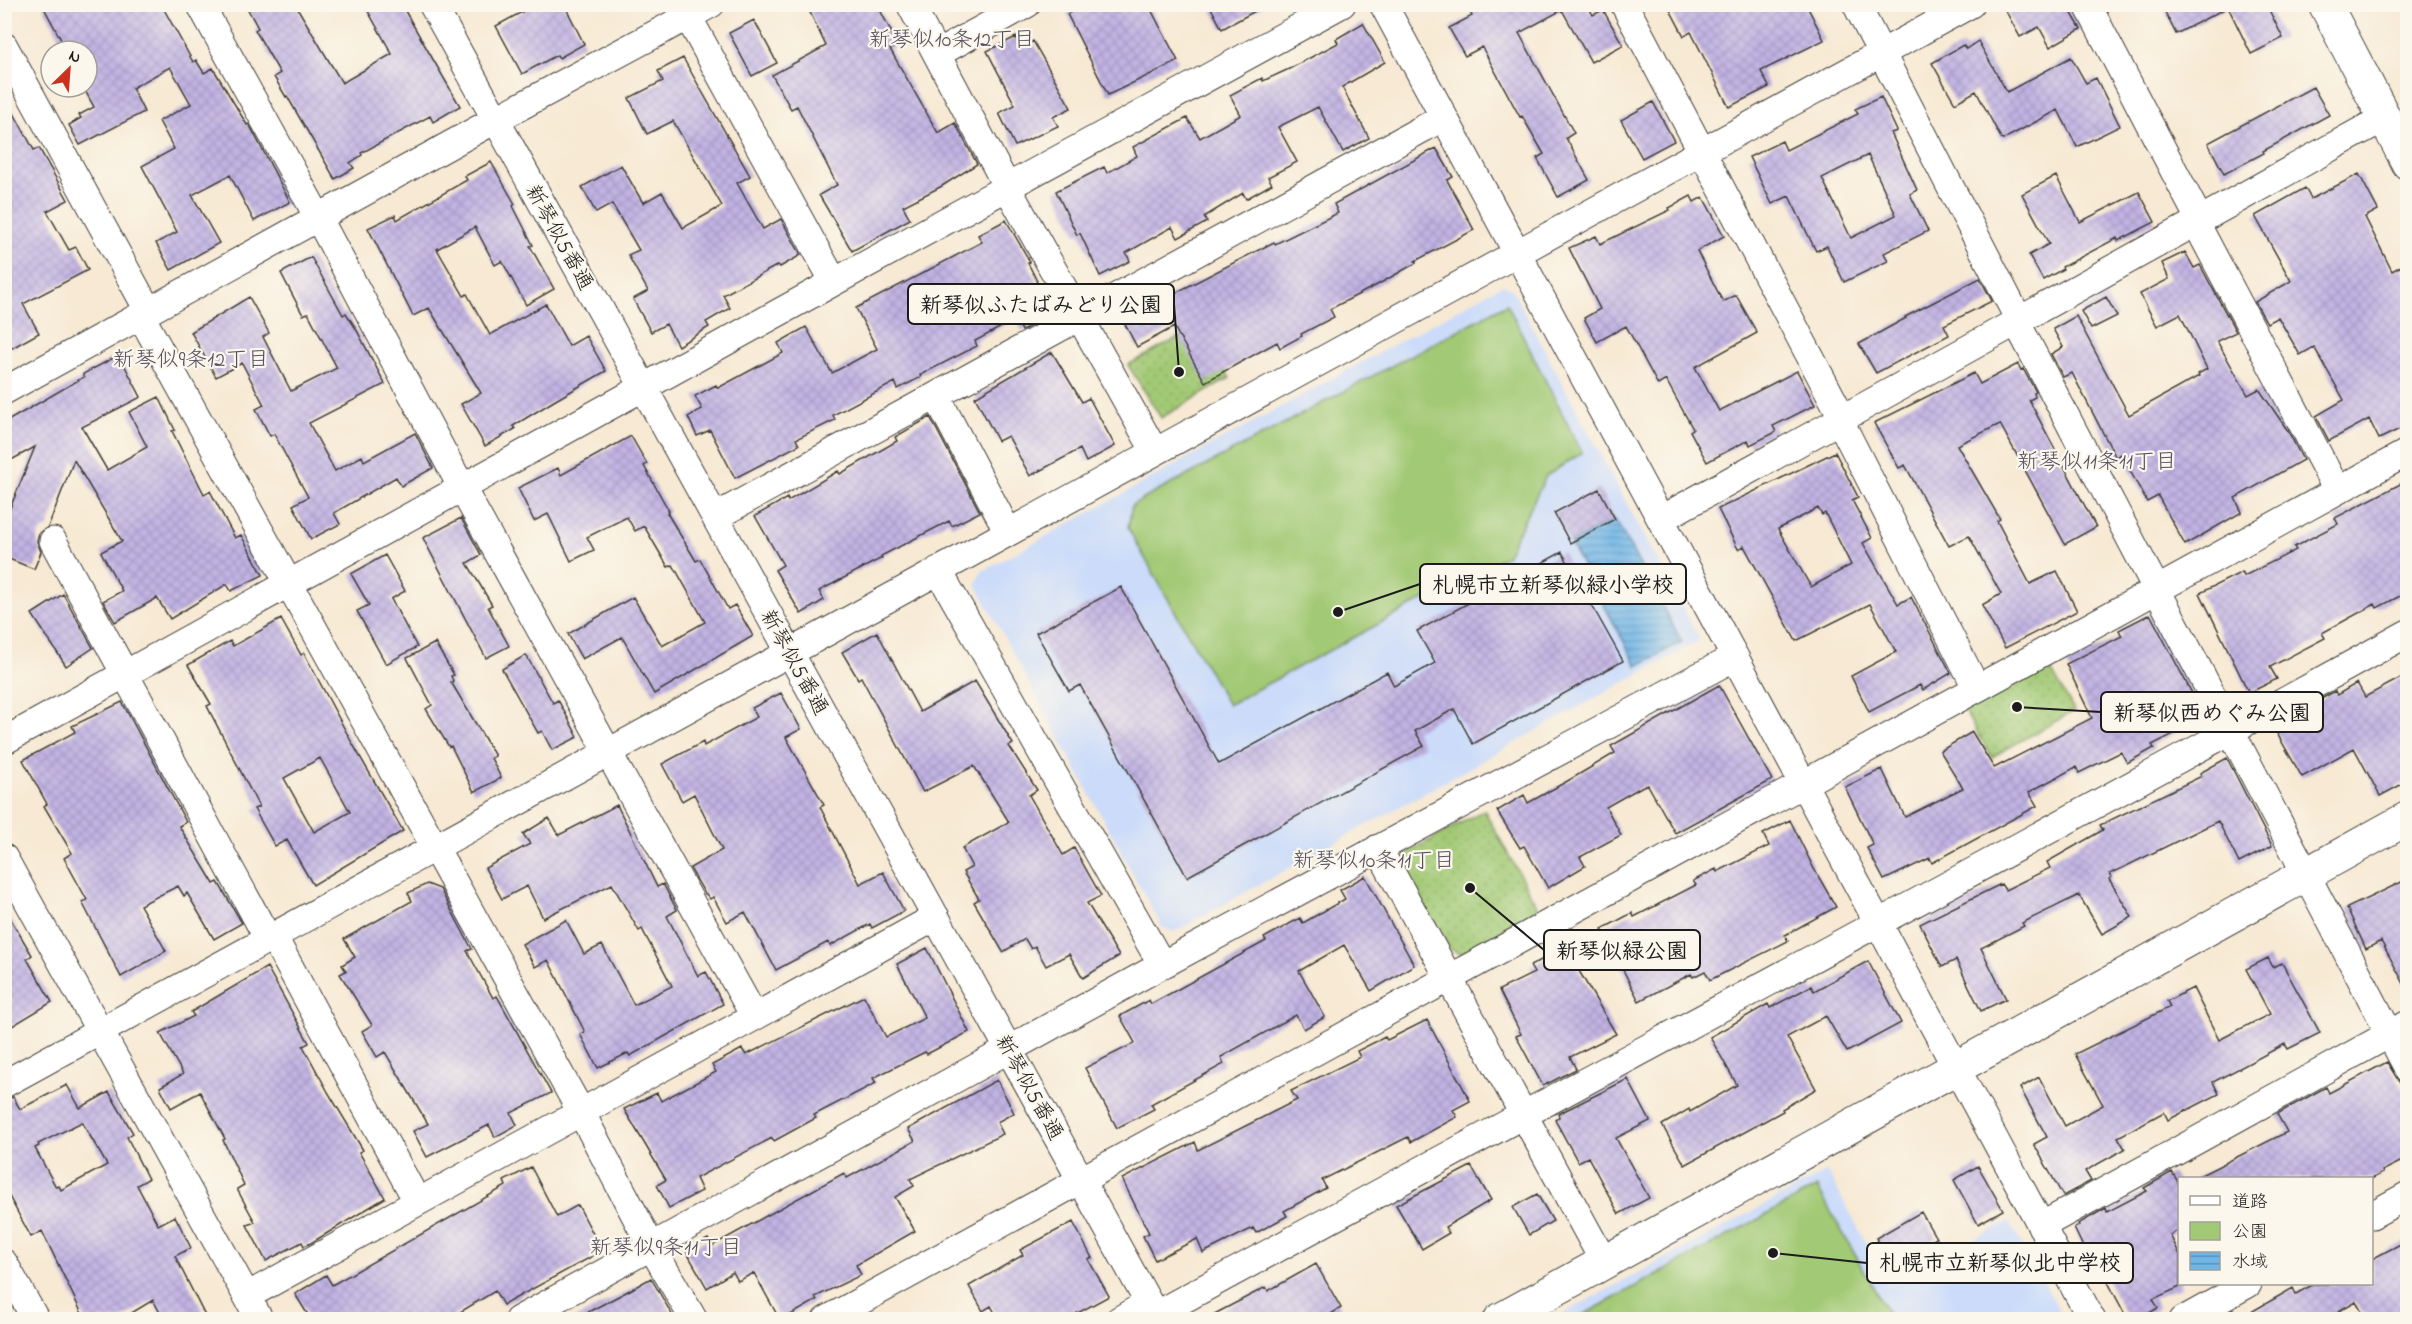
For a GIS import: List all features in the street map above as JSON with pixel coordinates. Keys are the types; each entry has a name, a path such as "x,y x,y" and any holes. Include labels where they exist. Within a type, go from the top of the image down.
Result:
{"street":[{"path":"200,4 319,219 462,488 754,1016"},
{"name":"新琴似5番通","path":"432,4 1154,1313"},
{"path":"4,391 319,219 684,11 711,4"},
{"path":"910,4 1007,187 1155,452"},
{"path":"938,54 1027,4"},
{"path":"4,741 1342,4"},
{"path":"1383,4 2092,1320"},
{"path":"1624,4 1840,418 1976,687"},
{"path":"1856,4 2306,874 2398,1029 2408,1069"},
{"path":"4,1084 1971,4"},
{"path":"2087,4 2337,490"},
{"path":"2325,4 2393,117 2408,163"},
{"path":"684,11 834,282"},
{"path":"4,46 288,583 435,847 651,1246 694,1320"},
{"path":"715,517 1444,117"},
{"path":"1661,519 2018,320 2393,117"},
{"path":"937,397 1008,532"},
{"path":"826,1320 2408,452"},
{"path":"53,541 417,1202"},
{"path":"938,570 1162,965"},
{"path":"1119,1320 1154,1313 1878,924 2408,633"},
{"path":"518,1320 1162,965 1735,657"},
{"path":"1500,1320 2408,818"},
{"path":"1378,848 1604,1262"},
{"path":"4,858 260,1320"},
{"path":"247,1296 936,917"},
{"path":"2041,1226 2398,1029"},
{"path":"2373,1214 2408,1195"},
{"path":"4,1263 36,1320"},
{"path":"2183,1320 2246,1285"}],"shaded area":[{"path":"1502,285 1512,289 1700,640 1174,932 1162,927 976,585 981,572"},
{"path":"1827,1171 1889,1284 2009,1221 2064,1319 1551,1320"}],"green space":[{"path":"1507,304 1582,453 1546,476 1507,555 1228,705 1128,528 1132,505"},
{"path":"1198,327 1230,378 1161,418 1128,365"},
{"path":"2045,659 2074,711 1992,757 1960,704"},
{"path":"1484,810 1539,910 1461,954 1450,949 1400,867 1407,853"},
{"path":"1817,1187 1891,1319 1576,1319"}],"water":[{"path":"1615,519 1682,642 1637,666 1570,543"}],"building":[{"path":"42,4 161,4 193,62 196,60 204,73 213,68 247,125 249,124 290,202 254,221 230,175 192,195 219,243 171,270 156,243 177,232 142,166 174,149 159,121 191,104 170,67 132,88 144,112 80,145 69,125 81,118 79,115 94,107 90,99 99,99 99,39 61,39"},
{"path":"245,4 295,4 342,83 392,54 364,4 401,4 460,106 433,122 430,116 361,153 362,155 350,163 354,168 335,179 274,77 280,73 255,30 258,28"},
{"path":"518,4 564,4 584,44 559,58 557,55 522,74 496,26 522,12"},
{"path":"806,4 877,4 898,45 890,49 938,133 955,123 977,164 942,186 903,206 910,219 852,251 819,195 837,185 797,106 791,109 772,75 826,46"},
{"path":"1087,4 1148,4 1178,61 1108,95 1067,14"},
{"path":"1209,4 1268,4 1222,29"},
{"path":"1466,4 1587,4 1593,15 1603,10 1623,45 1591,62 1562,10 1519,33 1574,133 1566,138 1589,180 1558,197 1537,158 1544,154 1522,116 1520,117 1482,47 1465,56 1449,28 1472,16"},
{"path":"1667,4 1806,4 1824,40 1761,71 1769,87 1729,107 1691,32 1684,36"},
{"path":"2002,4 2071,4 2070,10 2081,29 2050,47 2039,27 2020,37"},
{"path":"2161,4 2266,4 2283,38 2251,54 2228,7 2176,34"},
{"path":"754,20 777,63 752,76 729,33"},
{"path":"1363,23 1385,62 1342,87 1369,138 1343,152 1318,107 1278,127 1297,162 1268,177 1272,184 1246,199 1243,193 1204,217 1207,222 1178,238 1172,227 1126,253 1130,261 1100,276 1080,233 1077,235 1056,191 1104,167 1107,173 1137,156 1133,147 1187,118 1200,138 1241,115 1230,95 1262,78 1263,81 1289,69 1338,43 1336,39"},
{"path":"1016,37 1021,47 1033,41 1071,108 1053,117 1058,126 1015,146 999,113 1015,105 987,51"},
{"path":"1978,41 2007,92 2071,57 2086,83 2096,78 2120,126 2077,147 2058,110 2002,140 1976,91 1955,103 1932,63 1963,45 1966,49"},
{"path":"683,58 750,176 737,183 763,229 781,219 801,255 723,295 730,308 706,322 709,327 678,346 666,324 651,332 633,299 648,291 628,255 639,250 612,204 596,213 582,187 621,165 643,203 662,192 683,228 722,206 673,121 647,134 629,98 663,81 658,71"},
{"path":"2313,87 2329,115 2224,174 2208,143"},
{"path":"4,95 34,150 39,148 68,200 47,211 69,250 76,247 88,270 23,304 39,333 12,348 4,335"},
{"path":"1881,97 1897,131 1891,133 1917,190 1910,194 1928,231 1884,253 1888,261 1844,282 1827,246 1816,251 1789,196 1772,204 1749,157 1782,141 1786,150 1858,114 1855,109","holes":["1868,155 1896,215 1851,238 1822,178"]},
{"path":"1653,102 1674,141 1642,158 1621,120"},
{"path":"1436,148 1453,177 1447,180 1474,230 1330,309 1334,317 1301,334 1302,336 1280,348 1277,342 1205,382 1174,327 1137,347 1120,315 1147,301 1150,306 1274,242 1275,244 1338,213 1334,204"},
{"path":"491,162 515,204 513,206 533,245 530,246 554,289 526,305 502,261 495,265 475,227 437,249 464,296 467,294 490,335 546,304 569,346 586,336 606,371 513,426 515,429 485,446 461,404 481,393 429,308 413,316 368,228 395,215 397,220 467,180 465,176"},
{"path":"2359,174 2378,210 2365,217 2392,271 2401,266 2408,279 2408,425 2379,439 2369,419 2329,441 2316,416 2344,400 2314,347 2300,355 2278,317 2267,323 2255,302 2291,281 2255,216 2305,188 2311,199"},
{"path":"2056,176 2080,222 2139,192 2155,222 2118,241 2117,238 2062,267 2063,269 2043,280 2029,255 2049,244 2022,194"},
{"path":"1691,196 1694,202 1703,197 1724,236 1697,251 1723,302 1736,295 1757,333 1695,367 1719,411 1797,371 1815,405 1773,426 1776,432 1750,445 1748,440 1707,462 1690,431 1693,429 1666,380 1658,385 1626,326 1597,342 1584,318 1600,309 1569,248 1596,236 1600,244 1670,210 1669,208"},
{"path":"1006,220 1030,262 1028,263 1036,282 1053,313 1022,331 1016,319 975,341 977,346 920,375 921,377 898,389 895,382 833,415 835,420 796,439 799,445 735,478 710,430 697,436 688,417 702,409 695,396 716,385 718,388 783,353 778,343 806,327 832,373 877,349 856,308 982,242 978,235"},
{"path":"2185,252 2194,268 2200,265 2236,332 2217,341 2248,395 2259,389 2288,431 2303,460 2235,498 2242,512 2185,545 2158,496 2147,502 2121,454 2116,458 2072,373 2063,377 2051,354 2063,347 2053,329 2076,316 2129,415 2199,376 2198,374 2207,369 2180,314 2157,326 2140,294 2169,279 2162,263"},
{"path":"311,257 343,315 346,313 355,327 385,384 309,423 335,471 362,456 364,461 415,433 433,468 401,486 396,477 334,513 340,524 311,539 293,505 308,497 274,434 270,436 256,409 264,405 242,363 216,377 191,332 249,297 269,333 263,337 291,391 337,368 308,313 303,315 281,273"},
{"path":"1980,278 1992,301 1944,325 1949,335 1876,373 1859,344"},
{"path":"2106,297 2117,316 2091,329 2081,311"},
{"path":"1052,352 1082,402 1089,398 1115,446 1086,462 1080,449 1030,476 1008,436 998,441 975,397"},
{"path":"119,355 141,397 82,427 107,470 147,447 129,412 159,397 175,430 172,431 204,494 210,491 235,538 241,535 263,575 231,591 227,584 170,619 157,598 115,622 103,601 122,591 101,552 122,541 74,460 48,527 39,533 37,541 41,552 34,569 4,557 4,523 35,447 4,464 4,423 84,377 83,374"},
{"path":"2018,364 2036,392 2035,397 2029,400 2096,527 2065,544 2000,424 1957,445 2000,519 1997,521 2030,584 2057,571 2077,611 2005,648 1982,605 2001,594 1969,536 1949,546 1905,465 1899,468 1874,423 1974,373 1980,384"},
{"path":"930,417 980,512 952,526 949,521 819,591 824,600 801,614 775,570 783,565 755,516 787,498 788,501 838,471 840,474 897,441 895,437"},
{"path":"631,436 647,464 644,466 669,511 667,513 696,561 700,559 728,609 735,605 753,636 654,694 622,637 582,659 568,634 633,597 662,646 705,622 673,565 668,567 644,526 635,531 627,517 587,537 594,550 571,561 548,514 534,521 518,488 558,468 561,475"},
{"path":"1835,452 1858,497 1852,500 1872,538 1863,543 1898,604 1911,597 1951,673 1923,690 1920,685 1869,712 1851,676 1896,652 1870,604 1796,641 1744,546 1738,549 1718,509","holes":["1818,508 1822,515 1825,513 1851,565 1811,587 1778,529"]},
{"path":"2408,480 2408,592 2377,608 2375,604 2322,633 2325,638 2270,667 2277,679 2249,693 2200,593 2242,572 2244,576 2296,550 2294,547 2338,524 2335,518"},
{"path":"1599,489 1615,519 1570,543 1554,513"},
{"path":"461,518 481,555 467,563 492,605 488,607 509,646 486,658 423,538"},
{"path":"1562,552 1623,661 1473,744 1454,709 1415,731 1424,746 1187,877 1080,685 1069,691 1036,633 1121,587 1219,764 1387,672 1394,686 1435,663 1417,631"},
{"path":"385,555 405,591 391,599 417,647 386,664 357,611 369,605 351,574"},
{"path":"63,594 93,648 66,666 32,614"},
{"path":"2150,614 2205,718 2152,745 2154,748 2127,763 2121,752 2079,773 2076,767 2029,792 2037,806 1932,863 1930,858 1884,880 1867,848 1873,845 1845,787 1882,769 1905,817 1963,788 1940,751 1972,732 1994,768 2092,718 2066,664 2122,636 2119,630"},
{"path":"281,619 301,655 304,653 403,831 313,885 287,840 275,846 254,809 259,807 207,706 211,704 188,665 230,641 233,646","holes":["320,758 350,812 314,832 284,778"]},
{"path":"877,632 920,712 975,681 1013,744 1009,746 1037,790 1029,795 1063,855 1074,848 1101,896 1087,903 1119,956 1083,978 1069,954 1046,966 1035,946 1031,949 1025,939 1003,952 974,902 979,899 963,872 972,867 962,848 1009,822 974,766 923,792 861,677 858,679 842,652"},
{"path":"435,643 454,675 451,676 453,681 451,682 495,756 491,758 501,778 474,792 451,746 449,747 426,709 432,705 407,658"},
{"path":"526,655 553,703 558,700 578,737 552,750 542,731 538,733 502,669"},
{"path":"2408,674 2408,781 2380,796 2354,748 2302,777 2275,730 2319,705 2316,702 2335,691 2337,695 2357,683 2365,697"},
{"path":"1719,685 1772,780 1675,833 1648,785 1643,786 1606,807 1621,835 1580,857 1585,866 1548,888 1524,846 1520,848 1497,811 1524,795 1528,803 1571,779 1615,753 1611,746"},
{"path":"781,693 801,729 786,737 824,805 820,807 860,884 883,872 904,911 872,928 870,924 830,946 828,942 776,970 745,912 727,922 713,897 710,899 705,894 690,868 722,850 694,794 682,801 662,764 703,742 704,746 757,717 752,708"},
{"path":"122,702 186,822 179,826 214,884 218,882 242,923 214,939 187,893 184,896 178,886 140,905 166,951 121,977 82,902 87,900 64,858 72,853 44,806 47,804 23,760 75,732 72,726"},
{"path":"2227,758 2272,846 2239,863 2218,821 2110,874 2112,877 2109,879 2132,917 2102,934 2079,895 2022,923 2024,926 1981,948 2006,999 1981,1011 1956,960 1942,967 1920,924 2001,884 2005,890 2050,868 2047,862 2103,830 2100,825 2202,776 2200,773"},
{"path":"617,805 657,887 663,884 677,910 667,916 698,976 706,972 723,1004 630,1056 628,1053 598,1068 580,1034 585,1032 548,960 535,967 522,944 566,920 584,954 602,945 634,1005 672,986 642,929 639,931 612,884 543,918 527,886 502,899 485,868 530,844 523,834 549,818 559,835"},
{"path":"1790,820 1836,907 1785,935 1788,941 1710,980 1705,971 1693,977 1691,974 1639,1001 1602,929 1632,913 1634,917 1696,885 1693,881 1716,869 1717,872 1769,846 1763,834"},
{"path":"1365,876 1414,965 1371,991 1344,945 1299,971 1325,1017 1304,1029 1296,1015 1221,1057 1224,1064 1151,1104 1154,1109 1117,1128 1085,1068 1135,1043 1120,1016 1149,1000 1151,1004 1266,941 1264,938 1300,918 1303,923 1345,899 1340,890"},
{"path":"2408,879 2408,991 2381,941 2366,949 2347,908"},
{"path":"427,884 440,889 472,949 467,951 493,998 497,996 551,1093 511,1113 517,1125 495,1137 489,1125 427,1157 413,1131 428,1124 385,1052 377,1057 362,1031 372,1025 340,974 346,971 342,965 355,957 344,939 412,901 408,893"},
{"path":"4,908 32,955 27,959 52,1002 4,1031"},
{"path":"1565,947 1616,1034 1570,1057 1576,1069 1543,1086 1516,1036 1521,1034 1499,990 1534,973 1530,966"},
{"path":"927,948 969,1032 873,1078 876,1083 814,1115 816,1118 696,1178 702,1191 669,1208 657,1185 666,1180 624,1109 657,1093 661,1101 716,1072 712,1065 742,1049 746,1055 864,996 886,1037 925,1018 897,964"},
{"path":"2268,958 2273,967 2282,963 2320,1033 2288,1049 2285,1044 2213,1082 2219,1094 2168,1120 2164,1112 2118,1137 2125,1149 2085,1171 2091,1181 2063,1196 2034,1144 2047,1137 2020,1088 2039,1077 2065,1126 2103,1105 2075,1054 2170,1007 2167,1001 2193,988 2219,1040 2270,1014 2246,969"},
{"path":"1868,961 1901,1023 1847,1052 1826,1016 1787,1037 1816,1089 1782,1109 1783,1111 1685,1165 1662,1125 1737,1085 1710,1037 1768,1004 1770,1008 1811,986 1814,991"},
{"path":"267,967 309,1043 303,1046 363,1150 359,1152 385,1198 311,1243 304,1246 302,1242 266,1261 247,1225 255,1222 237,1189 244,1185 223,1140 225,1139 200,1092 171,1108 160,1087 183,1074 160,1033 194,1016 191,1012"},
{"path":"1427,1020 1470,1101 1453,1110 1457,1117 1411,1142 1408,1137 1322,1180 1326,1188 1284,1211 1287,1216 1256,1233 1253,1228 1203,1253 1197,1239 1155,1260 1143,1236 1149,1233 1122,1179 1195,1142 1198,1150 1297,1100 1291,1091 1360,1057 1357,1051 1385,1037 1387,1040"},
{"path":"2387,1062 2408,1096 2408,1158 2373,1178 2197,1177 2287,1132 2277,1114 2326,1087 2329,1093"},
{"path":"1628,1079 1650,1121 1616,1138 1649,1198 1619,1214 1588,1157 1578,1162 1555,1120 1559,1117 1558,1114"},
{"path":"997,1080 1014,1113 997,1122 1003,1134 910,1179 914,1186 895,1197 915,1231 856,1265 861,1275 815,1297 817,1300 782,1320 754,1273 738,1281 733,1272 707,1288 686,1251 708,1239 712,1246 844,1173 847,1178 915,1141 908,1129"},
{"path":"67,1085 80,1108 109,1092 133,1133 127,1137 148,1179 137,1185 158,1225 175,1216 191,1248 175,1256 207,1320 164,1320 153,1300 120,1320 85,1320 42,1231 31,1237 4,1187 4,1100 13,1097 20,1109","holes":["82,1122 107,1165 61,1190 59,1186 56,1187 35,1148 39,1146 38,1144"]},
{"path":"1471,1166 1491,1200 1445,1227 1449,1233 1422,1249 1396,1205"},
{"path":"1978,1166 2003,1210 1978,1224 1954,1180"},
{"path":"531,1167 557,1217 578,1205 602,1251 503,1305 495,1291 447,1320 311,1320 295,1294 326,1275 332,1285 506,1186 504,1181"},
{"path":"2172,1172 2178,1182 2178,1230 2170,1235 2178,1251 2178,1285 2180,1287 2153,1299 2158,1308 2137,1320 2128,1320 2102,1271 2096,1274 2074,1228 2106,1208 2107,1212 2147,1191 2144,1188"},
{"path":"1537,1194 1553,1221 1529,1235 1513,1207"},
{"path":"1921,1212 1936,1238 1892,1264 1876,1238"},
{"path":"1073,1222 1092,1258 1088,1259 1109,1296 1065,1320 999,1320 991,1306 983,1311 969,1286 1023,1255 1020,1250"},
{"path":"2408,1240 2408,1320 2366,1320 2356,1301 2323,1320 2237,1320 2293,1288 2296,1294 2312,1285 2373,1285 2373,1258"},
{"path":"1316,1264 1341,1308 1321,1320 1203,1320 1266,1287 1268,1291"},
{"path":"651,1278 675,1320 573,1320 630,1290"}],"place":[{"name":"新琴似ふたばみどり公園","path":"1179,372"},
{"name":"札幌市立新琴似緑小学校","path":"1338,612"},
{"name":"新琴似西めぐみ公園","path":"2017,707"},
{"name":"新琴似緑公園","path":"1470,888"},
{"name":"札幌市立新琴似北中学校","path":"1773,1253"}],"district":[{"name":"新琴似10条12丁目","path":"952,38"},
{"name":"新琴似9条12丁目","path":"191,358"},
{"name":"新琴似11条11丁目","path":"2097,460"},
{"name":"新琴似10条11丁目","path":"1374,859"},
{"name":"新琴似9条11丁目","path":"666,1246"}]}
